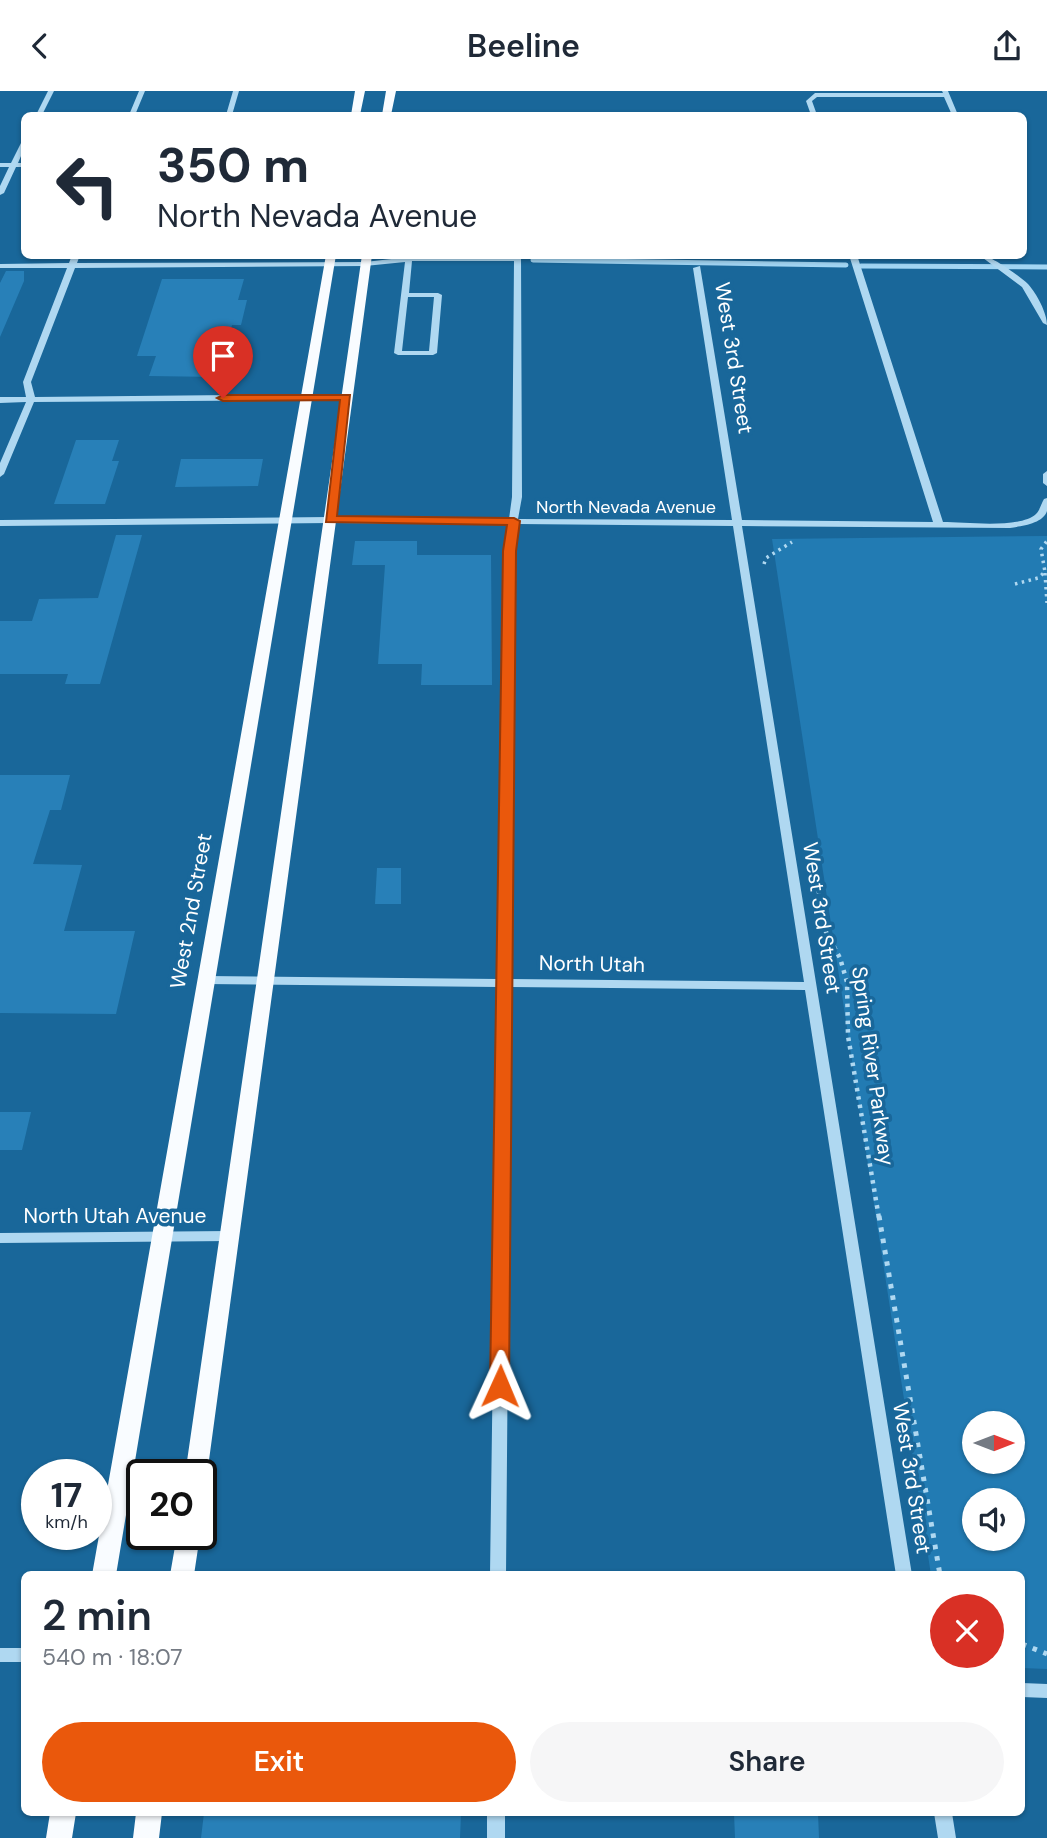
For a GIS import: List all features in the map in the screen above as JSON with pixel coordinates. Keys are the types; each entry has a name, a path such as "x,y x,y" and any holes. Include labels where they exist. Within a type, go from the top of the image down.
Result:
{"main road":[{"path":"356,112 360,91"},
{"path":"388,112 391,91"},
{"name":"West 2nd Street","path":"105,1571 330,260"},
{"path":"198,1459 366,260"},
{"path":"184,1571 186,1550"},
{"path":"59,1838 63,1816"},
{"path":"146,1838 149,1816"}],"street":[{"path":"40,112 51,91"},
{"path":"133,112 142,91"},
{"path":"230,112 236,91"},
{"path":"813,112 809,101 812,93 946,93 954,112"},
{"path":"0,193 21,149"},
{"path":"0,165 21,165"},
{"path":"0,474 31,400 27,382 74,259"},
{"path":"184,265 186,259"},
{"path":"0,266 184,265 388,259"},
{"path":"406,295 438,295 433,353 398,353 409,259"},
{"path":"498,1571 509,551 514,521 518,429 518,259"},
{"path":"854,259 939,525"},
{"path":"988,259 1025,286 1047,323"},
{"name":"West 3rd Street","path":"697,268 903,1571"},
{"path":"0,400 346,397"},
{"path":"1047,474 1047,483"},
{"name":"North Nevada Avenue","path":"0,523 330,520 1010,525 1040,516 1047,501"},
{"name":"North Utah","path":"206,980 810,986"},
{"name":"North Utah Avenue","path":"0,1238 230,1236"},
{"path":"0,1655 21,1655"},
{"path":"1025,1691 1047,1691"},
{"path":"496,1816 496,1838"},
{"path":"943,1816 947,1838"}],"path":[{"path":"762,567 766,558 780,548 801,539"},
{"path":"1047,541 1041,548 1047,603"},
{"path":"1015,584 1045,572"},
{"name":"Spring River Parkway","path":"810,838 826,932 840,958 848,982 848,1036 939,1571"},
{"path":"1025,1645 1047,1654"}],"shaded area":[{"path":"1047,536 1047,1669 1025,1668 1025,1571 930,1571 772,539"}],"building":[{"path":"6,271 24,271 24,281 0,337 0,283"},
{"path":"162,279 244,279 238,300 247,300 241,325 232,325 218,377 149,376 156,356 137,356"},
{"path":"76,440 119,440 112,461 119,461 105,504 54,504"},
{"path":"181,459 263,459 258,486 175,487"},
{"path":"116,535 142,535 100,684 65,684 68,674 0,674 0,621 32,621 39,599 98,598"},
{"path":"355,541 417,541 417,555 491,555 492,685 421,685 422,664 378,664 385,565 352,565"},
{"path":"0,775 70,775 61,810 50,810 33,864 82,865 64,931 135,931 116,1014 0,1013"},
{"path":"377,868 401,868 401,904 375,904"},
{"path":"0,1112 31,1112 22,1150 0,1150"},
{"path":"204,1816 461,1816 460,1838 201,1838"},
{"path":"734,1816 818,1816 819,1838 735,1838"}],"waterway":[{"path":"533,260 846,265"},
{"path":"861,266 1047,267"}],"route":[{"path":"223,398 346,397 330,520 514,521 509,551 500,1386"}]}
